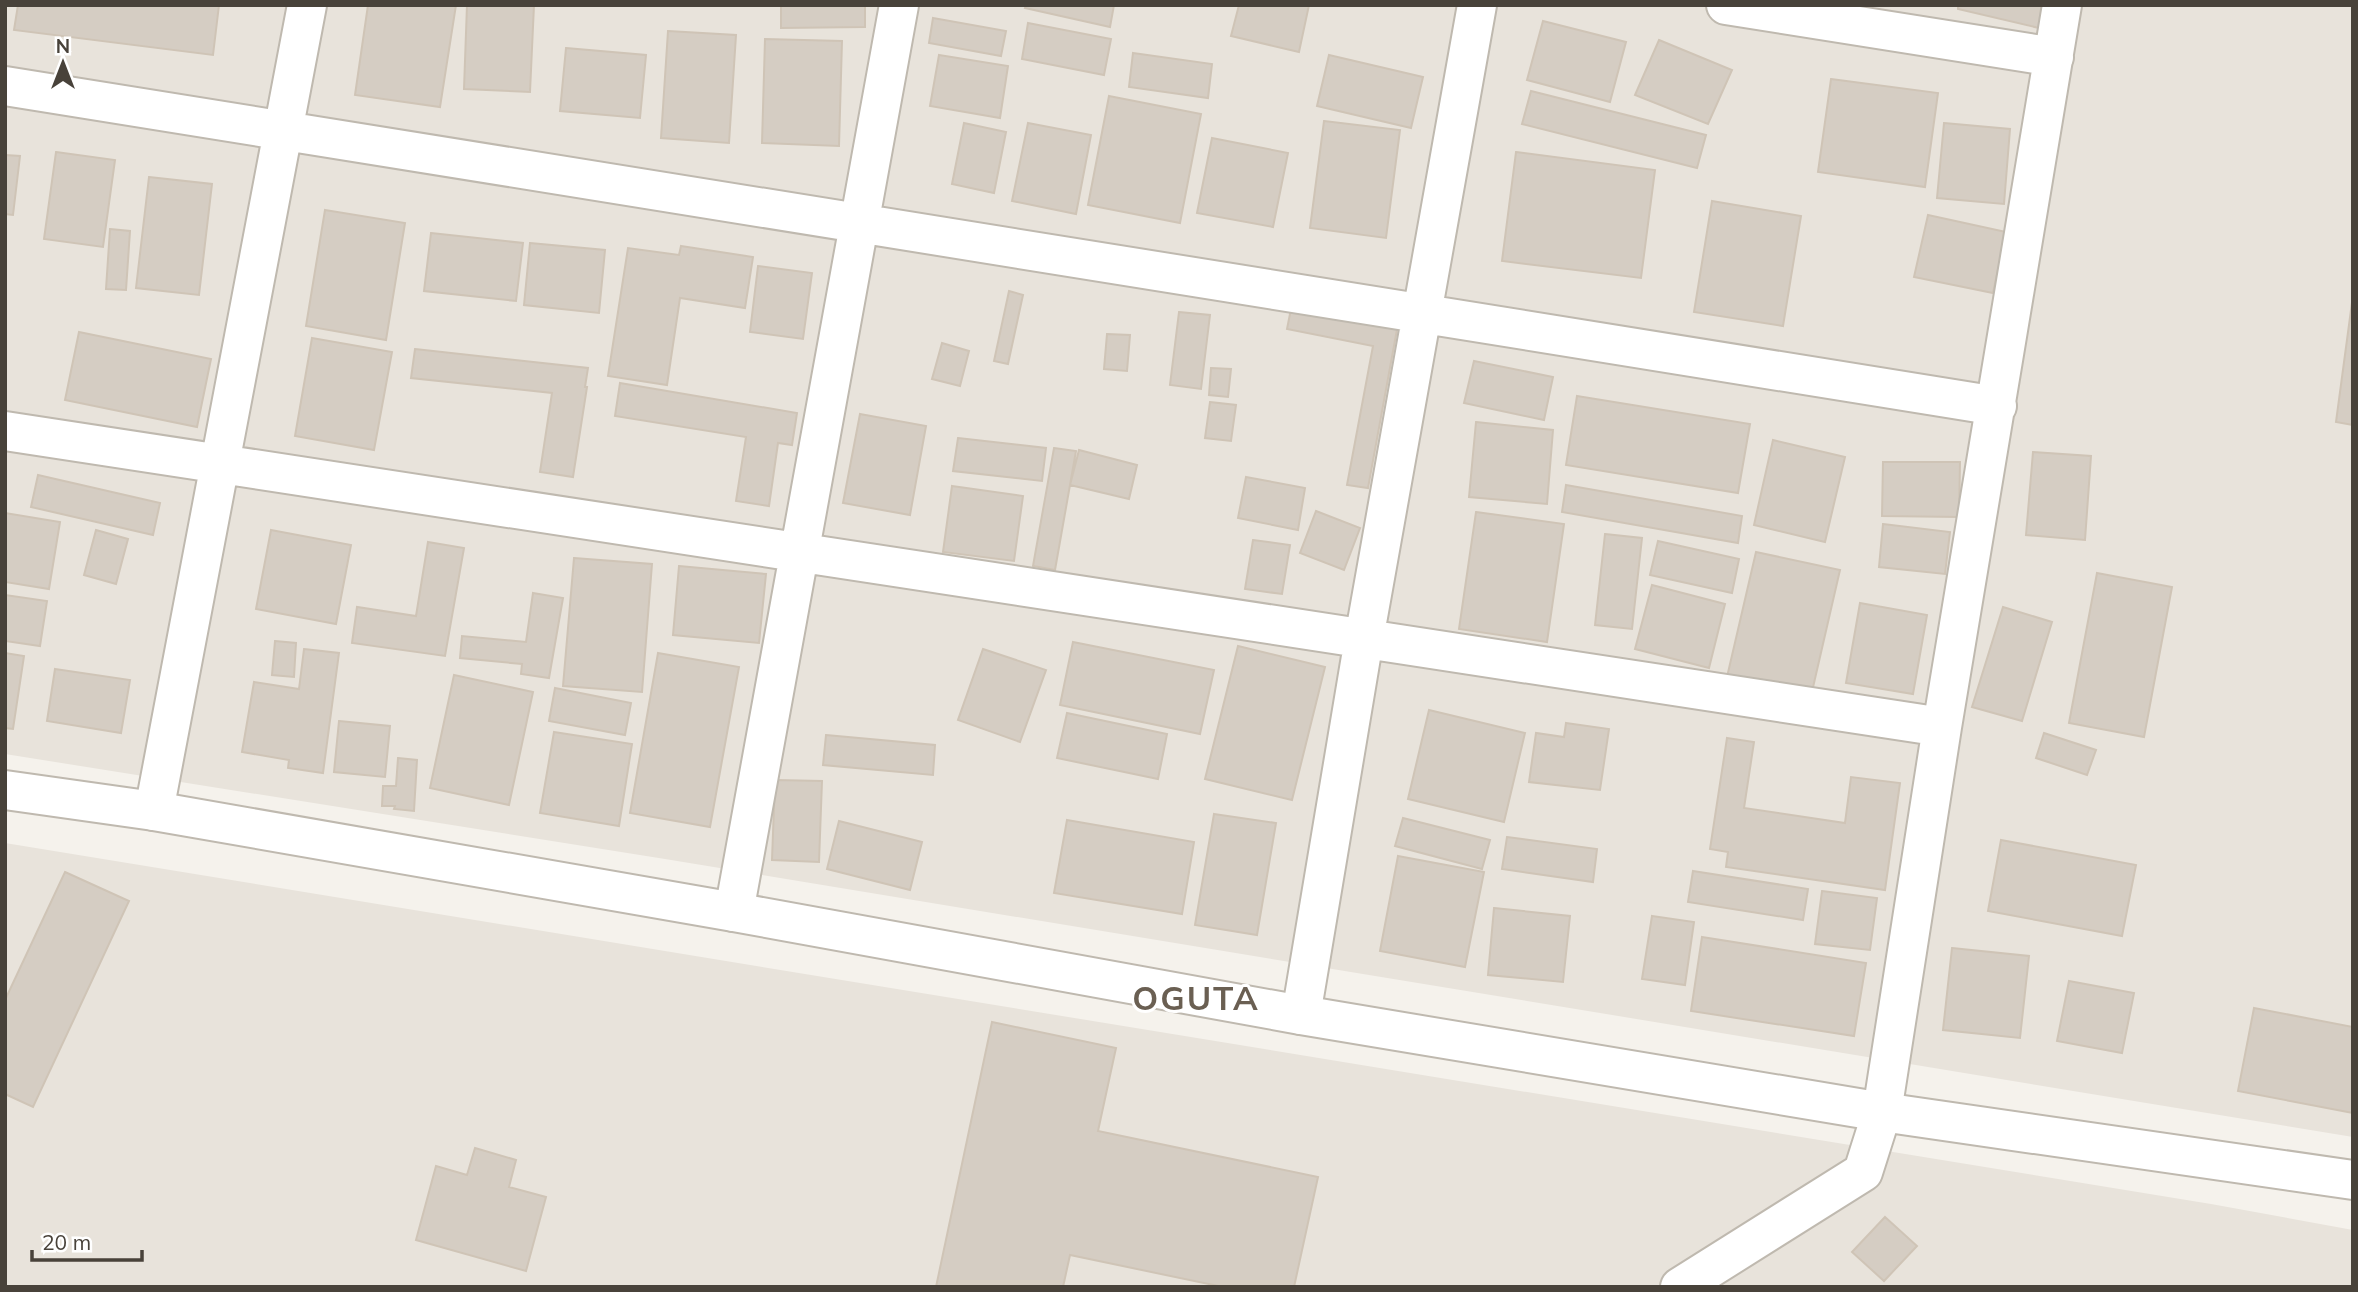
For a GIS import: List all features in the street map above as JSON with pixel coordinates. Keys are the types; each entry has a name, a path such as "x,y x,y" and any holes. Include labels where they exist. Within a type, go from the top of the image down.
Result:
{"street":[{"path":"154,811 307,5"},
{"path":"734,912 899,5"},
{"path":"1301,1014 1364,639 1478,5"},
{"path":"1726,5 2054,57"},
{"path":"1680,1287 1863,1172 1882,1112 1942,727 2062,5"},
{"path":"5,86 1997,406"},
{"path":"5,431 1942,727"},
{"path":"5,790 154,811 1301,1014 1882,1112 2353,1180"}],"shaded area":[{"path":"5,5 2353,5 2353,1137 665,859 5,754"},
{"path":"5,843 2211,1204 2353,1230 2353,1287 5,1287"}],"building":[{"path":"18,5 219,5 213,55 14,30"},
{"path":"368,5 456,5 440,107 355,95"},
{"path":"467,5 534,5 530,92 464,89"},
{"path":"781,5 865,5 865,27 781,28"},
{"path":"1026,5 1114,5 1110,27 1025,8"},
{"path":"1239,5 1309,5 1299,52 1231,36"},
{"path":"1958,5 2044,5 2039,28 1958,9"},
{"path":"933,18 1006,31 1001,56 929,43"},
{"path":"1543,21 1626,42 1610,102 1527,80"},
{"path":"1028,23 1111,39 1104,75 1022,59"},
{"path":"668,31 736,35 729,143 661,138"},
{"path":"765,39 842,41 839,146 762,143"},
{"path":"1659,40 1732,70 1708,124 1635,95"},
{"path":"566,48 646,55 640,118 560,111"},
{"path":"1133,53 1212,64 1208,98 1129,87"},
{"path":"939,55 1008,66 1000,118 930,106"},
{"path":"1329,55 1423,77 1411,128 1317,106"},
{"path":"1831,79 1938,93 1925,187 1818,172"},
{"path":"1531,91 1706,135 1697,168 1522,124"},
{"path":"1109,96 1201,114 1180,223 1088,205"},
{"path":"1324,121 1400,130 1386,238 1310,228"},
{"path":"964,123 1006,132 994,193 952,184"},
{"path":"1028,123 1091,135 1076,214 1012,201"},
{"path":"1944,123 2010,129 2004,204 1937,198"},
{"path":"1212,138 1288,153 1273,227 1197,213"},
{"path":"56,152 115,160 103,247 44,239"},
{"path":"1516,152 1655,170 1641,278 1502,261"},
{"path":"5,155 20,156 13,215 5,214"},
{"path":"149,177 212,184 199,295 136,288"},
{"path":"1712,201 1801,216 1783,326 1694,312"},
{"path":"325,210 405,223 386,340 306,326"},
{"path":"1928,215 2006,232 1993,293 1914,277"},
{"path":"110,229 130,231 126,290 106,289"},
{"path":"431,233 523,243 516,301 424,291"},
{"path":"530,243 605,250 599,313 524,305"},
{"path":"681,246 753,257 745,308 680,298 667,385 608,376 628,248 679,255"},
{"path":"758,266 812,273 803,339 750,332"},
{"path":"1009,291 1023,295 1008,364 994,361"},
{"path":"2353,295 2353,425 2336,422"},
{"path":"1292,304 1398,324 1368,488 1347,485 1373,346 1287,329"},
{"path":"1179,312 1210,315 1201,389 1170,385"},
{"path":"79,332 211,359 197,427 65,400"},
{"path":"1107,334 1130,335 1127,371 1104,369"},
{"path":"312,338 392,352 374,450 295,436"},
{"path":"942,343 969,351 960,386 932,379"},
{"path":"415,349 588,368 573,477 540,472 552,393 411,378"},
{"path":"1474,361 1553,377 1544,420 1464,403"},
{"path":"1211,368 1231,369 1228,397 1209,395"},
{"path":"620,383 797,413 792,445 778,443 769,506 736,501 746,437 615,416"},
{"path":"1577,396 1750,424 1738,493 1566,465"},
{"path":"1210,402 1236,405 1231,441 1205,438"},
{"path":"860,414 926,426 910,515 843,503"},
{"path":"1476,422 1553,430 1547,504 1469,497"},
{"path":"958,438 1046,448 1042,481 953,471"},
{"path":"1773,440 1845,457 1825,542 1754,525"},
{"path":"1054,448 1076,451 1055,570 1033,566"},
{"path":"1079,450 1137,465 1129,499 1070,485"},
{"path":"2033,452 2091,456 2085,540 2026,535"},
{"path":"1883,462 1960,462 1959,517 1882,516"},
{"path":"38,475 160,503 153,535 31,507"},
{"path":"1246,477 1305,488 1298,530 1238,518"},
{"path":"1566,485 1742,516 1738,543 1562,512"},
{"path":"952,486 1023,496 1014,561 943,552"},
{"path":"1316,511 1360,528 1344,570 1300,553"},
{"path":"1476,512 1564,524 1547,642 1459,629"},
{"path":"5,513 60,522 49,589 5,582"},
{"path":"1883,524 1950,532 1945,574 1879,567"},
{"path":"96,530 128,539 116,584 84,575"},
{"path":"271,530 351,545 336,624 256,609"},
{"path":"1605,534 1642,538 1632,629 1595,625"},
{"path":"1253,540 1290,545 1282,594 1245,589"},
{"path":"1658,541 1739,559 1732,593 1650,575"},
{"path":"428,542 464,548 445,656 352,643 357,607 416,616"},
{"path":"1756,552 1840,570 1811,696 1727,677"},
{"path":"574,558 652,564 642,692 563,686"},
{"path":"679,566 766,574 759,643 673,635"},
{"path":"2097,573 2172,587 2144,737 2069,723"},
{"path":"1652,585 1725,604 1709,668 1635,649"},
{"path":"533,593 563,598 549,678 521,674 522,664 460,658 462,636 526,642"},
{"path":"5,595 47,601 40,646 5,641"},
{"path":"1860,603 1927,615 1913,694 1846,683"},
{"path":"2003,607 2052,622 2022,721 1972,707"},
{"path":"275,641 296,643 294,677 272,675"},
{"path":"1073,642 1214,670 1200,734 1060,705"},
{"path":"1238,646 1325,667 1292,800 1205,779"},
{"path":"304,649 339,653 323,773 288,768 289,760 242,752 254,682 299,689"},
{"path":"983,649 1046,670 1020,742 958,720"},
{"path":"5,653 24,656 13,729 5,728"},
{"path":"658,653 739,667 710,827 630,813"},
{"path":"55,669 130,680 121,733 47,721"},
{"path":"454,675 533,692 509,805 430,788"},
{"path":"555,688 631,703 625,735 549,721"},
{"path":"1429,710 1525,733 1504,822 1408,799"},
{"path":"1067,713 1167,734 1158,779 1057,758"},
{"path":"339,721 390,726 385,777 334,772"},
{"path":"1566,723 1609,729 1600,790 1529,782 1536,733 1564,737"},
{"path":"554,732 632,744 619,826 540,813"},
{"path":"2044,733 2096,750 2087,775 2036,758"},
{"path":"826,735 935,745 933,775 823,765"},
{"path":"1727,738 1754,742 1744,808 1845,823 1851,777 1900,783 1885,890 1726,867 1728,852 1710,849"},
{"path":"398,758 417,760 414,811 382,806 383,786 396,786"},
{"path":"775,780 822,781 819,862 772,860"},
{"path":"1214,814 1276,823 1257,935 1195,925"},
{"path":"1403,818 1490,840 1482,869 1395,846"},
{"path":"1067,820 1194,842 1182,914 1054,893"},
{"path":"839,821 922,842 910,890 827,869"},
{"path":"1507,837 1597,849 1593,882 1502,869"},
{"path":"2001,840 2136,865 2122,936 1988,911"},
{"path":"1398,856 1484,872 1465,967 1380,951"},
{"path":"1693,871 1808,889 1803,920 1688,902"},
{"path":"65,872 129,901 33,1107 5,1094 5,1000"},
{"path":"1822,891 1877,898 1870,950 1815,944"},
{"path":"1494,908 1570,916 1563,982 1488,975"},
{"path":"1652,916 1694,922 1685,985 1642,979"},
{"path":"1702,937 1866,963 1854,1036 1691,1011"},
{"path":"1952,948 2029,956 2020,1038 1943,1030"},
{"path":"2069,981 2134,993 2122,1053 2057,1041"},
{"path":"2254,1008 2353,1027 2353,1113 2238,1091"},
{"path":"992,1022 1116,1048 1098,1131 1318,1177 1294,1287 1223,1287 1070,1255 1063,1287 936,1287"},
{"path":"475,1148 516,1160 509,1187 546,1197 526,1271 416,1240 436,1166 467,1175"},
{"path":"1885,1217 1917,1246 1884,1281 1852,1252"}],"district":[{"name":"OGUTA","path":"1196,997"}]}
